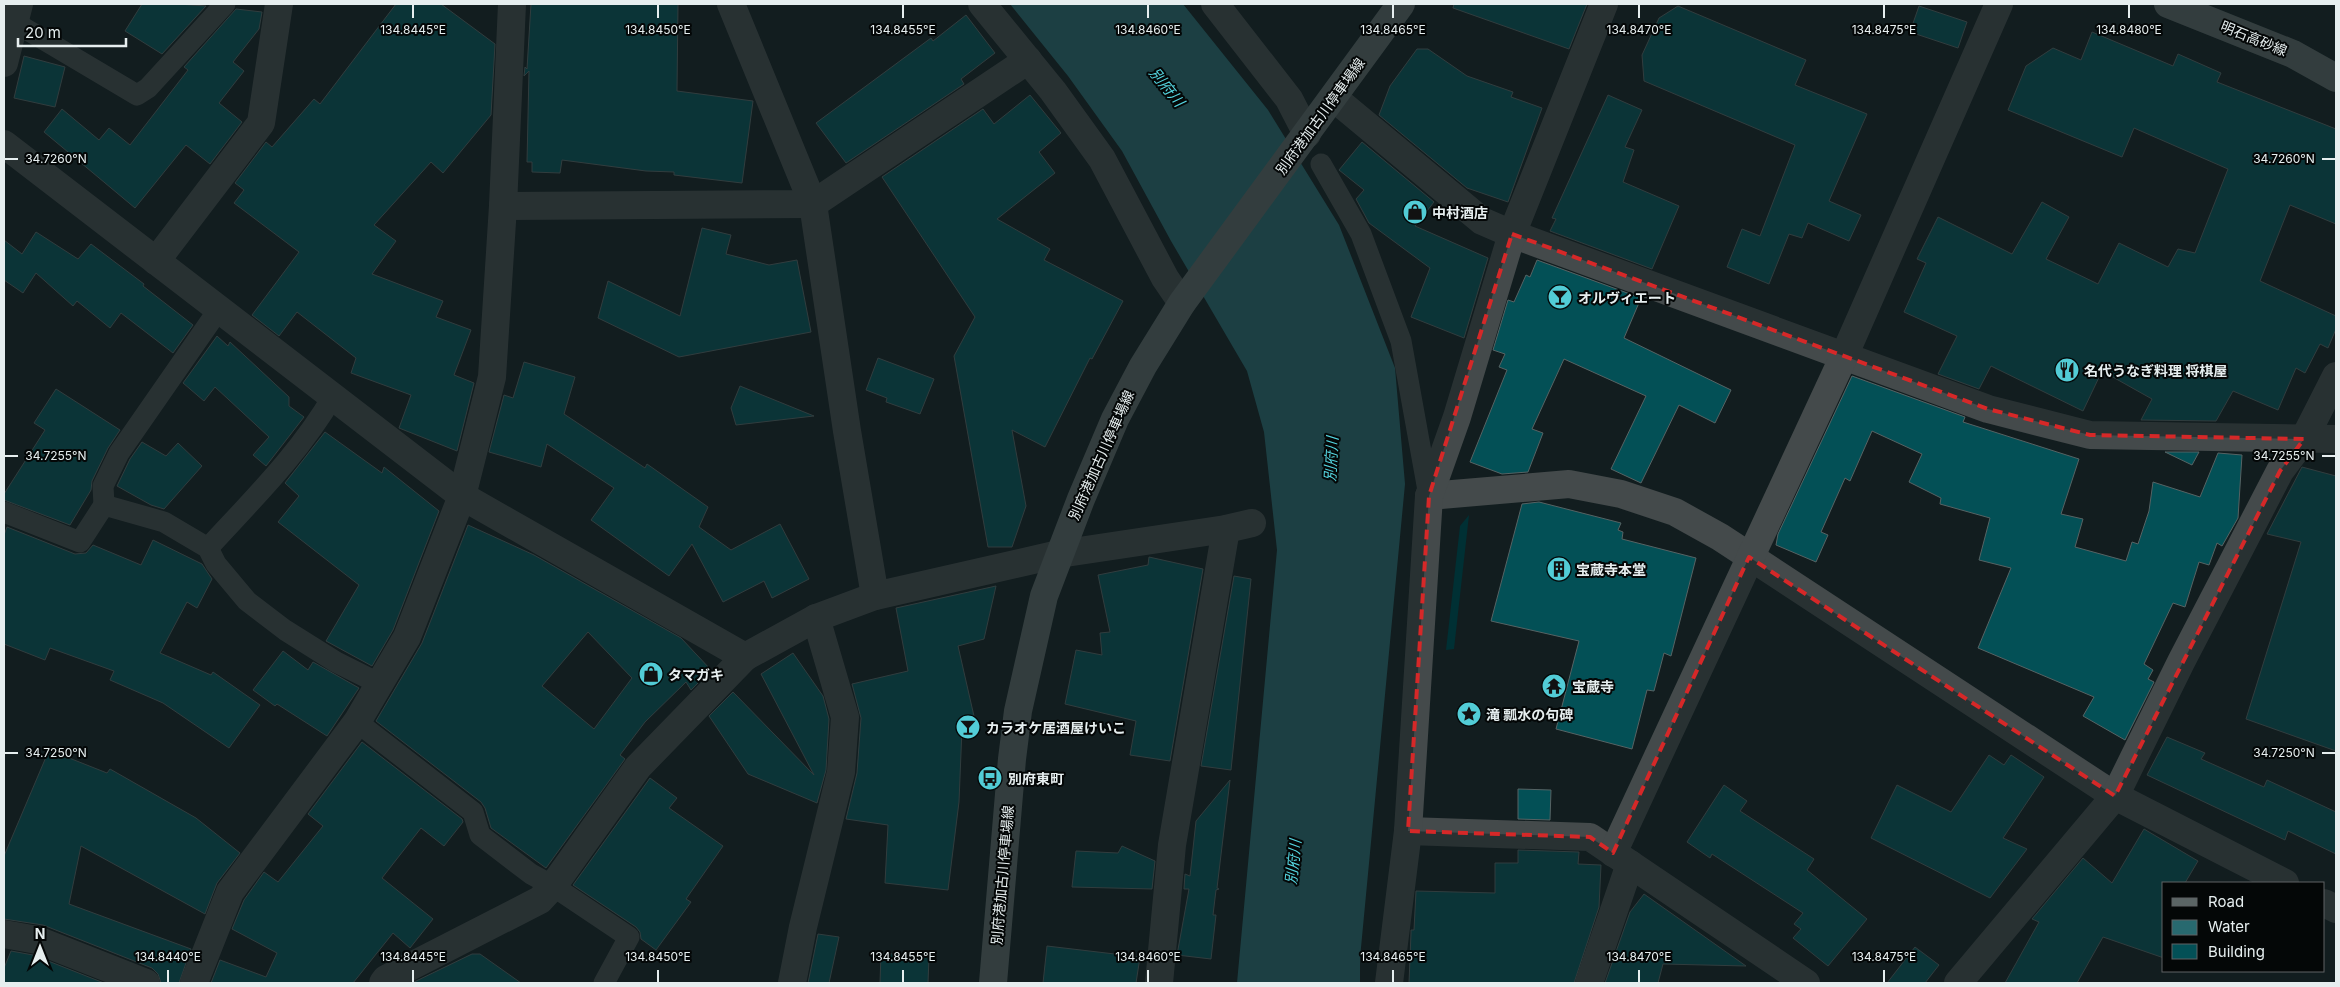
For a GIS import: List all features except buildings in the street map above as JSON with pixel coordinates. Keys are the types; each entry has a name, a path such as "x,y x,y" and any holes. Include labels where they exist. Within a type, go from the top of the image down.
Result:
{"main road":[{"name":"別府港加古川停車場線","path":"993,983 1012,759 1018,711 1040,612 1059,554 1114,419 1142,366 1182,303 1401,4"},
{"name":"明石高砂線","path":"2168,4 2293,54 2336,78"}],"street":[{"path":"156,261 261,123 279,4"},
{"path":"194,983 230,892 357,722 407,637 462,496 492,377 503,206 512,4"},
{"path":"731,4 813,204 847,432 875,596"},
{"path":"982,4 1028,60 1102,159 1165,278 1182,303"},
{"path":"1215,4 1289,99 1307,134"},
{"path":"1389,983 1408,831 1429,496 1457,417 1512,234 1604,4"},
{"path":"1589,983 1622,859 1749,557 1844,356 1999,4"},
{"path":"4,63 16,13"},
{"path":"503,206 813,204 1028,60"},
{"path":"1334,98 1482,221 1512,234 1988,409 2090,435 2336,439"},
{"path":"4,144 462,496 746,657"},
{"path":"1958,983 2115,796 2181,662 2280,471 2304,439 2336,376"},
{"path":"1429,496 1569,484 1621,494 1675,512 1749,557 2115,796 2283,882"},
{"path":"383,983 386,979 540,900 553,886 638,768 746,657 816,618 875,596 1059,554 1252,524"},
{"path":"1159,983 1172,845 1226,529"},
{"path":"792,983 803,927 841,772 845,717 816,618"},
{"path":"1408,831 1590,837 1806,983"},
{"path":"2325,904 2336,910"},
{"path":"4,934 37,940 146,983"}],"lane":[{"path":"16,13 137,95 148,88 225,4"},
{"path":"1321,164 1361,234 1401,341 1429,496"},
{"path":"4,512 80,542 104,505 103,486 119,453 219,309"},
{"path":"208,548 275,475 316,425 333,396"},
{"path":"104,505 164,522 208,548 216,564 247,601 285,630 336,662 380,684"},
{"path":"357,722 473,812 480,835 531,874 553,886 629,937 604,983"}],"highlighted area":[{"path":"1512,234 1988,409 2090,435 2304,439 2280,471 2115,796 1749,557 1613,853 1590,837 1408,831 1429,496"}],"shaded area":[{"path":"1469,515 1454,649 1446,650 1460,526"}],"water":[{"name":"別府川","path":"1010,4 1183,4 1268,110 1339,225 1395,368 1405,484 1360,958 1360,983 1237,983 1277,550 1264,432 1247,371 1171,241 1122,151 1068,76"}],"place":[{"name":"中村酒店","path":"1415,212"},
{"name":"オルヴィエート","path":"1560,297"},
{"name":"名代うなぎ料理 将棋屋","path":"2067,370"},
{"name":"宝蔵寺本堂","path":"1559,569"},
{"name":"タマガキ","path":"651,674"},
{"name":"宝蔵寺","path":"1554,686"},
{"name":"滝 瓢水の句碑","path":"1469,714"},
{"name":"カラオケ居酒屋けいこ","path":"968,727"},
{"name":"別府東町","path":"990,778"}]}
